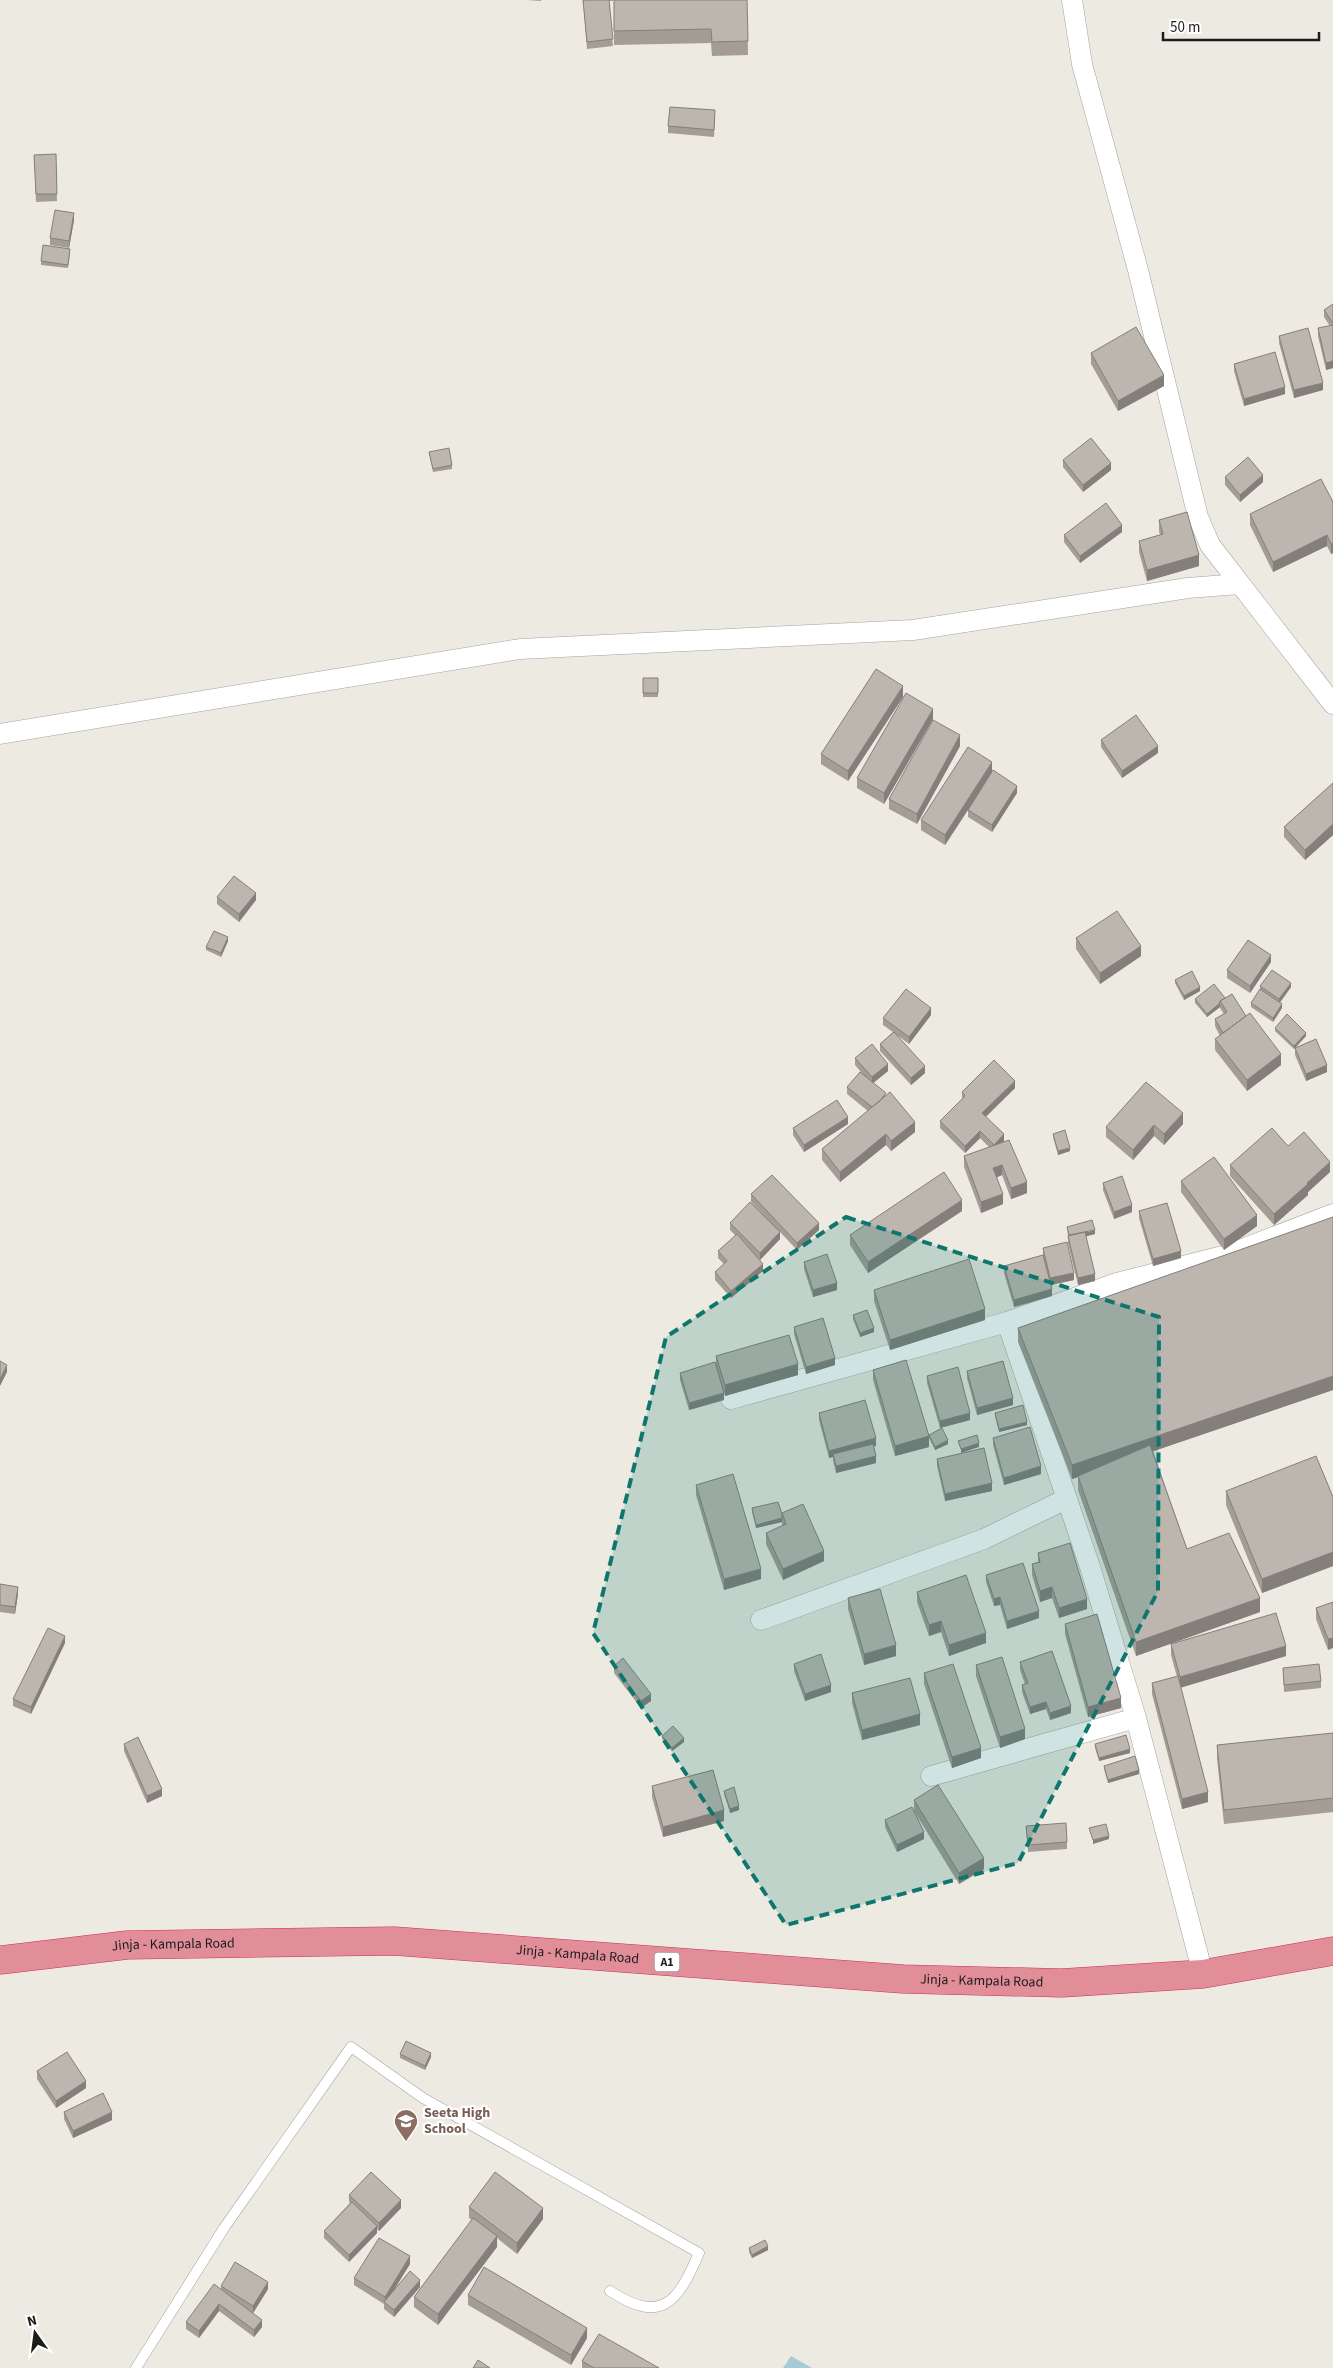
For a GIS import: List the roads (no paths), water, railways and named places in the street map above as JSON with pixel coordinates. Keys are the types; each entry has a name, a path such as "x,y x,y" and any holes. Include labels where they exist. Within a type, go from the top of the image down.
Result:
{"highway":[{"name":"Jinja - Kampala Road","path":"0,1960 127,1945 394,1941 903,1979 1062,1983 1204,1974 1333,1951"}],"street":[{"path":"1072,0 1082,64 1138,270 1198,517 1210,545 1333,704"},
{"path":"0,734 520,649 913,630 1188,588 1240,584"},
{"path":"731,1399 1007,1322 1117,1283 1227,1255 1333,1214"},
{"path":"1007,1322 1090,1567 1136,1718 1204,1974"},
{"path":"762,1620 984,1539 1066,1499"},
{"path":"931,1776 1136,1718"}],"lane":[{"path":"136,2368 224,2228 351,2047 423,2098 699,2253 679,2294 669,2302 650,2307 628,2303 610,2291"}],"water":[{"path":"791,2356 812,2368 783,2368"}],"place":[{"name":"Seeta High School","path":"406,2142"}]}
